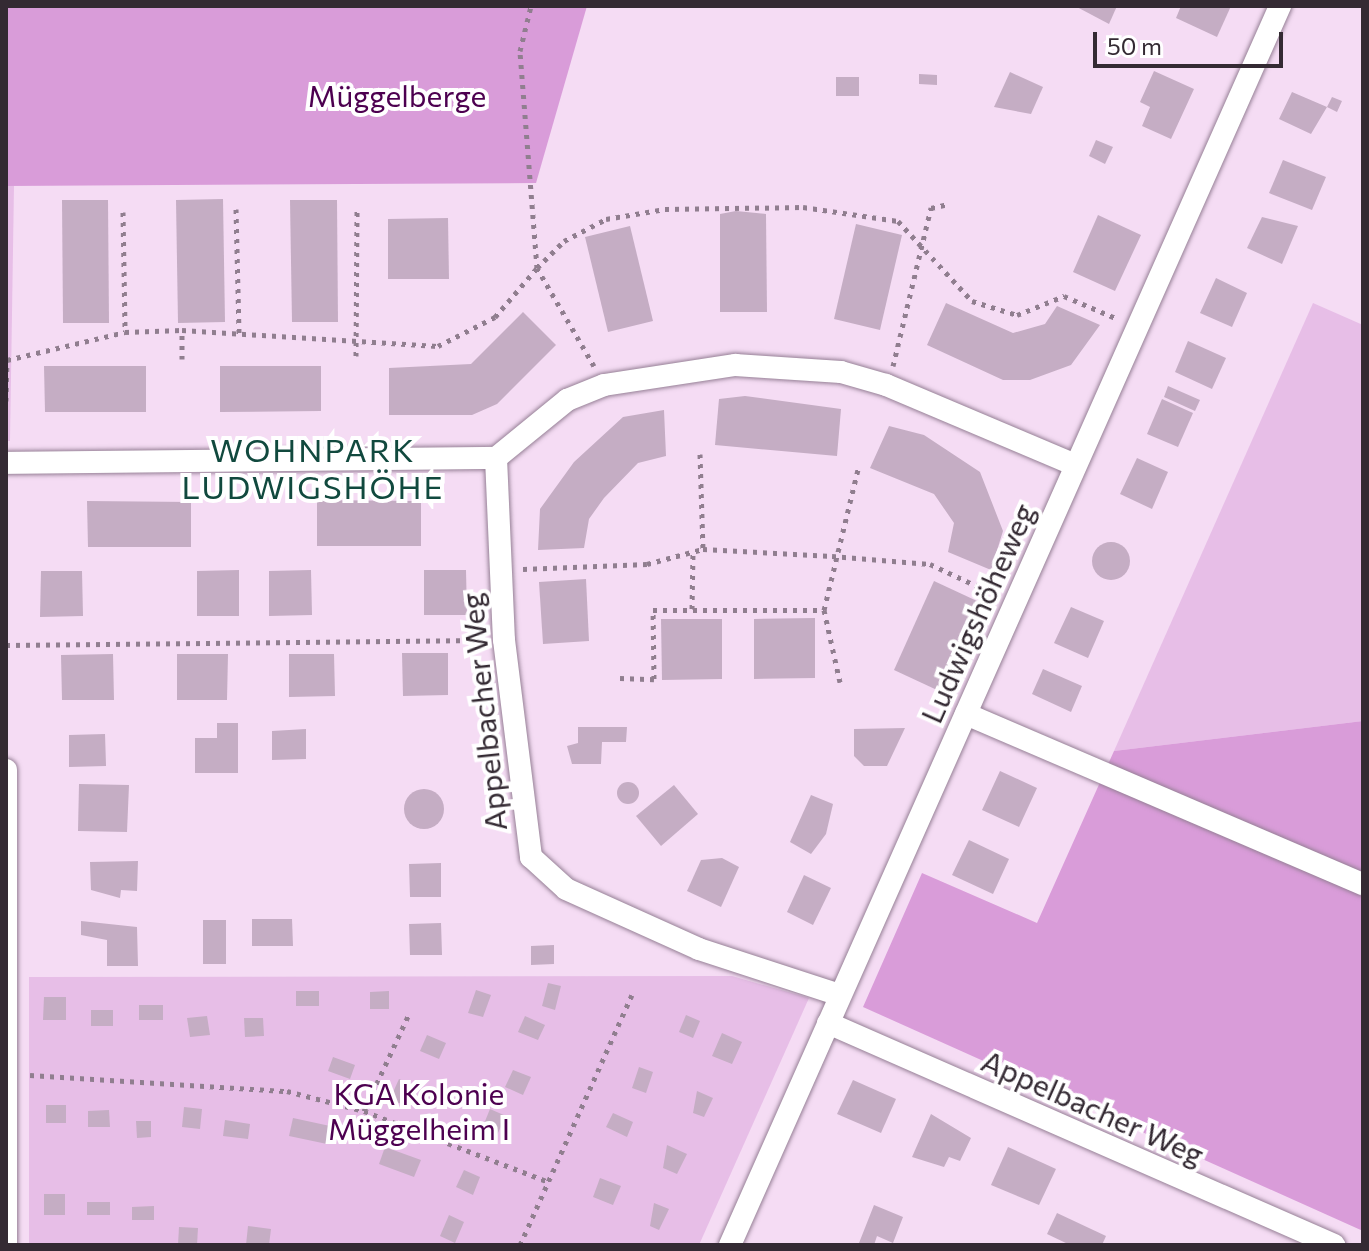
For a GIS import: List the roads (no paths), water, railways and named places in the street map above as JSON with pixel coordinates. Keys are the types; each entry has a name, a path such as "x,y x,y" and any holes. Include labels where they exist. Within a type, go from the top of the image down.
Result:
{"street":[{"name":"Ludwigshöheweg","path":"730,1245 1280,6"},
{"path":"6,463 496,458 567,400 652,372 786,366 886,385 1075,465"},
{"name":"Appelbacher Weg","path":"496,458 498,571 524,835 547,874 699,949 840,995"},
{"path":"966,714 1363,884"},
{"path":"6,770 6,1245"},
{"name":"Appelbacher Weg","path":"828,1023 1334,1245"}],"district":[{"name":"WOHNPARK LUDWIGSHÖHE","path":"313,468"}],"park label":[{"name":"Müggelberge","path":"397,95"},
{"name":"KGA Kolonie Müggelheim I","path":"419,1110"}]}
